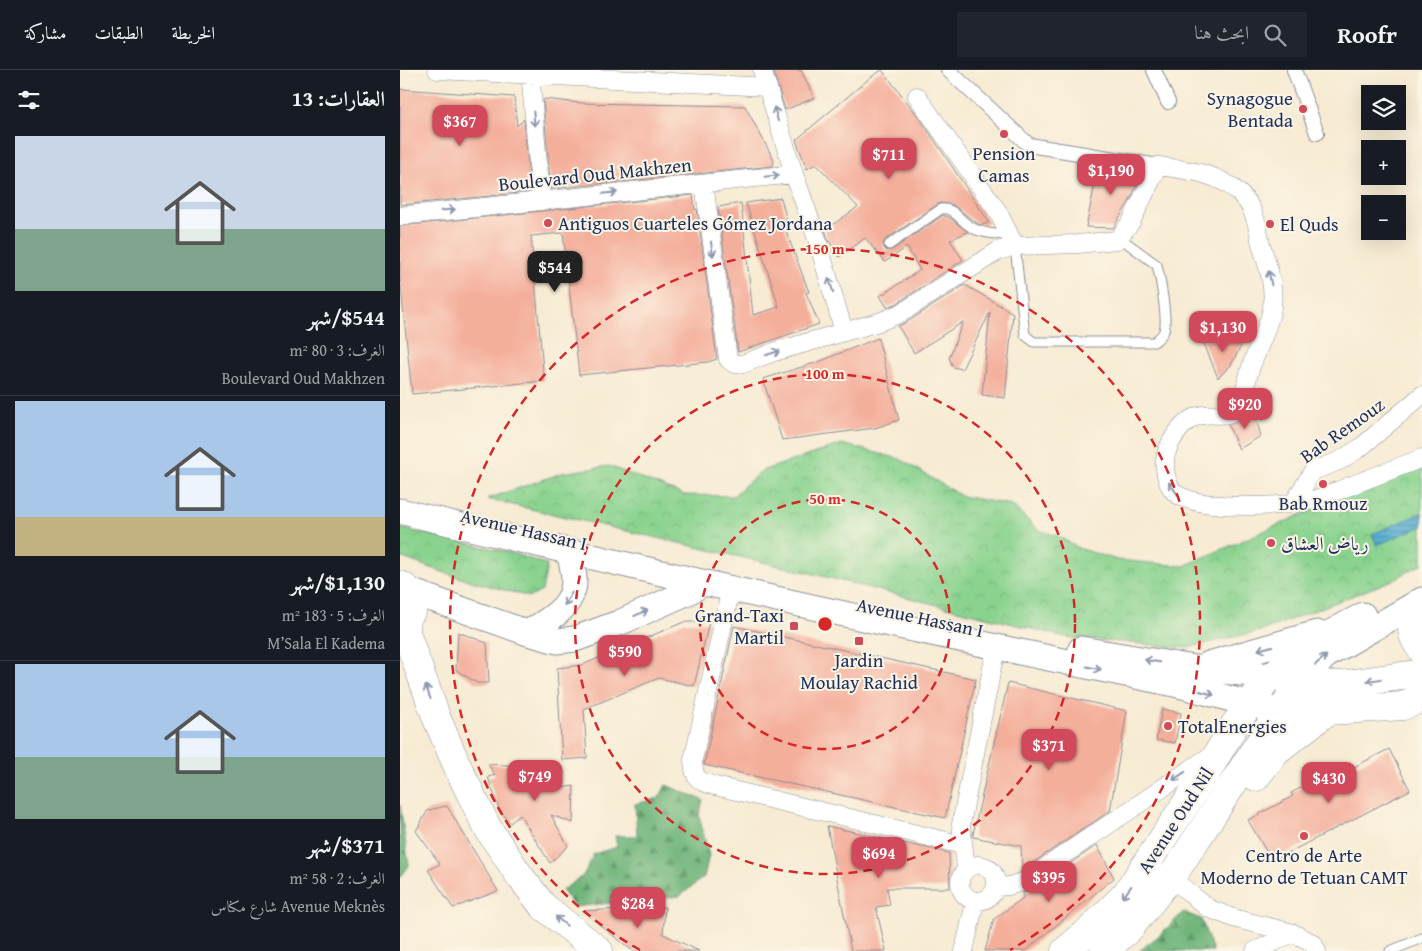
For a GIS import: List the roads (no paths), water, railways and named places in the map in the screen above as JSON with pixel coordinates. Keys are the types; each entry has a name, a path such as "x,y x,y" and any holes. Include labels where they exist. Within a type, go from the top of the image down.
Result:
{"main road":[{"name":"Avenue Hassan I","path":"400,499 489,522 1004,636 1194,668 1270,676"},
{"name":"Avenue Hassan I","path":"400,511 569,552 996,648 1192,688 1279,711"},
{"path":"528,633 553,618 571,596 574,580 569,552"},
{"path":"599,951 543,906 518,875 487,827 458,770 406,633 406,604 447,604 528,633 557,641 575,639 619,623 688,592 704,582"},
{"path":"1194,668 1314,634 1376,608 1420,597"},
{"path":"1420,597 1412,612 1411,628 1413,637 1422,650"},
{"path":"1279,711 1299,683 1327,655 1420,597"},
{"path":"1270,676 1317,640 1376,608"},
{"path":"400,665 441,773 459,806 500,875 527,912 568,951"},
{"path":"1270,676 1299,683 1340,685 1422,673"},
{"name":"Avenue Oud Nil","path":"1065,951 1090,930 1126,894 1205,776 1248,704 1270,676"},
{"path":"1279,711 1328,712 1403,706 1422,698"},
{"name":"Avenue Oud Nil","path":"1104,951 1130,928 1174,873 1279,711"},
{"path":"1174,873 1276,751 1328,712"}],"street":[{"path":"437,70 530,72 768,87"},
{"path":"762,70 794,174 817,239 844,332"},
{"path":"948,70 1029,145 1200,172 1239,192 1250,206 1270,275 1272,307 1265,331 1247,376 1239,405 1231,413 1201,414 1182,426 1173,438 1165,460 1166,478 1177,495 1200,502 1216,504 1261,506 1293,504 1316,499 1422,458"},
{"path":"1154,70 1168,102"},
{"path":"1294,70 1317,134"},
{"path":"530,72 541,200"},
{"path":"917,96 998,212 1013,241"},
{"path":"704,184 728,359 734,364 742,364 774,352 879,322 901,312 1013,241 1078,244 1114,241 1120,238 1131,222 1158,166"},
{"name":"Boulevard Oud Makhzen","path":"400,216 794,174"},
{"name":"Bab Remouz","path":"1293,504 1313,471 1339,460 1360,448 1422,395"},
{"path":"731,588 693,760 696,777 701,782 715,786 963,844"},
{"path":"966,870 961,824 996,648"},
{"path":"997,887 1009,886 1025,881 1220,749"},
{"path":"973,865 981,865 989,868 994,874 997,887 993,896 984,901 975,902 968,899 962,893 960,885 961,876 973,865"},
{"path":"1174,873 1208,908 1233,918 1293,933 1313,944 1319,951"},
{"path":"964,951 975,902"},
{"path":"1255,951 1293,933"}],"lane":[{"path":"889,245 941,209 946,208 970,227 1013,241 1025,335 1034,342 1154,342 1160,338 1165,329 1162,286 1157,264 1120,238"},
{"path":"1390,951 1422,938"}],"water":[{"path":"1422,513 1422,526 1377,545 1372,534"}],"place":[{"name":"Synagogue Bentada","path":"1303,109"},
{"name":"Pension Camas","path":"1004,134"},
{"name":"Antiguos Cuarteles Gómez Jordana","path":"548,223"},
{"name":"El Quds","path":"1270,224"},
{"name":"Bab Rmouz","path":"1323,484"},
{"name":"رياض العشاق","path":"1271,543"},
{"name":"Grand-Taxi Martil","path":"794,626"},
{"name":"Jardin Moulay Rachid","path":"859,641"},
{"name":"TotalEnergies","path":"1168,726"},
{"name":"Centro de Arte Moderno de Tetuan CAMT","path":"1304,836"}]}
